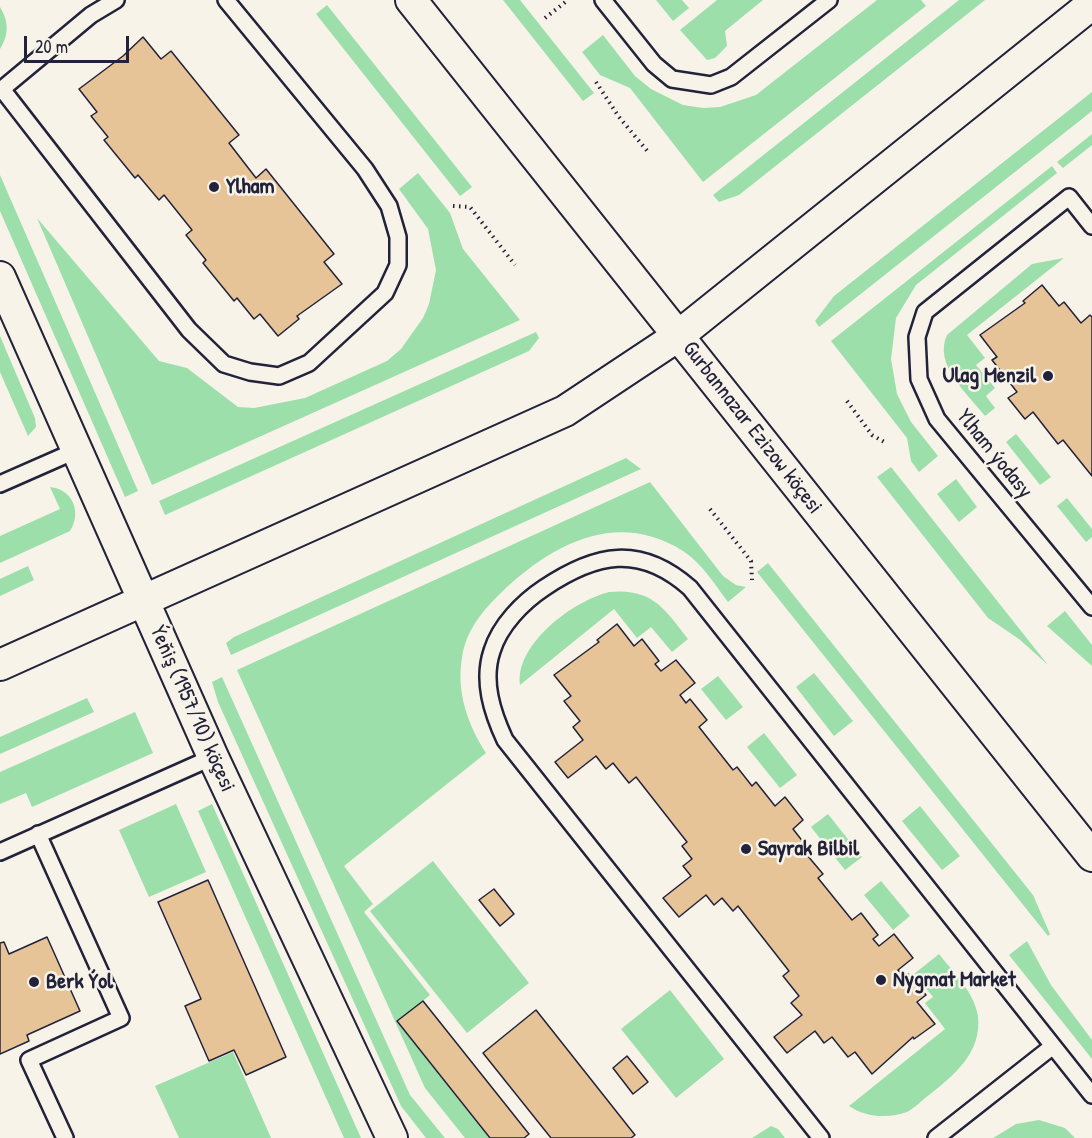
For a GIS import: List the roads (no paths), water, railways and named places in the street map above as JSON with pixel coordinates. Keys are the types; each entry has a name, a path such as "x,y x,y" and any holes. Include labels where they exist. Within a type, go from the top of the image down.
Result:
{"street":[{"name":"Gurbannazar Ezizow köçesi","path":"411,0 1092,856"},
{"path":"0,665 565,411 678,336 1092,4"},
{"name":"Ýeňiş (1957/10) köçesi","path":"0,277 75,451 213,757 392,1138"}],"lane":[{"path":"116,0 91,15 1,90 189,330 224,364 250,372 279,376 309,363 385,293 398,265 398,237 389,207 365,170 226,0"},
{"path":"603,0 654,64 672,79 711,85 731,77 829,0"},
{"name":"Ylham ýodasy","path":"1092,226 1069,197 925,312 917,337 919,379 937,419 1092,607"},
{"path":"0,484 75,451"},
{"path":"821,1138 504,740 491,711 488,681 492,650 509,620 527,599 563,575 592,561 618,558 651,562 671,571 690,588 1092,1095"},
{"path":"0,852 213,757"},
{"path":"38,834 121,1018 29,1060 65,1138"},
{"path":"936,1138 1053,1046"}],"place":[{"name":"Ylham","path":"214,187"},
{"name":"Ulag Menzil","path":"1048,376"},
{"name":"Sayrak Bilbil","path":"746,849"},
{"name":"Nygmat Market","path":"881,980"},
{"name":"Berk Ýol","path":"34,982"}]}
